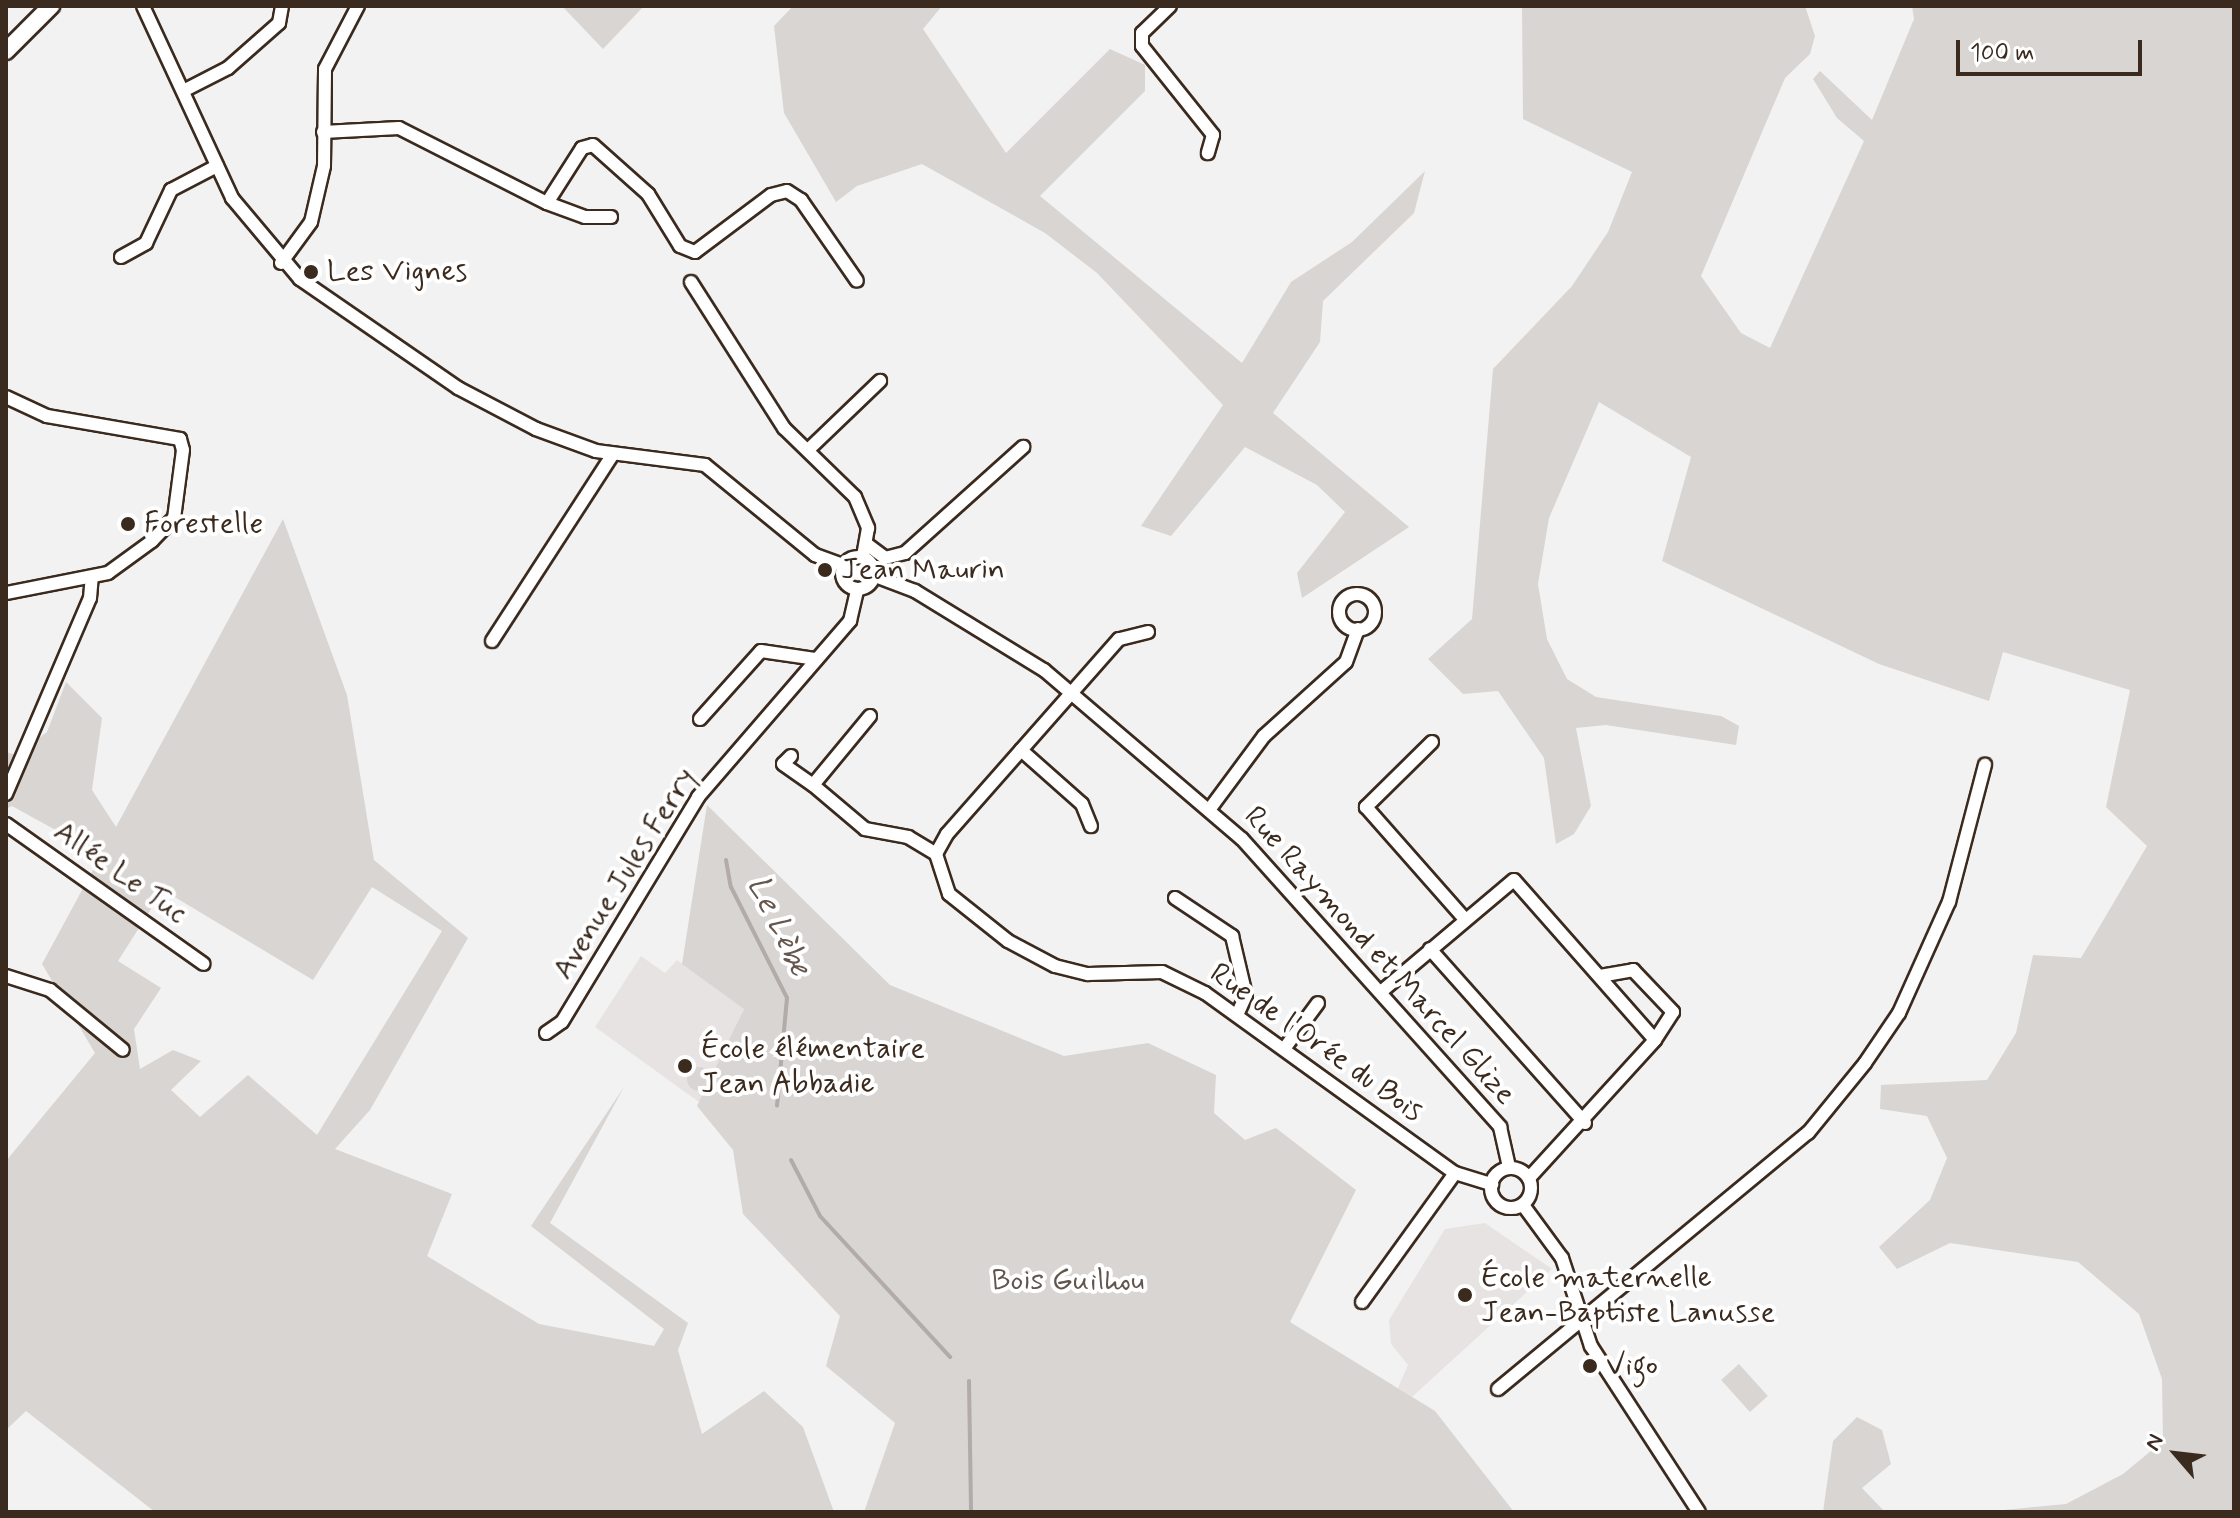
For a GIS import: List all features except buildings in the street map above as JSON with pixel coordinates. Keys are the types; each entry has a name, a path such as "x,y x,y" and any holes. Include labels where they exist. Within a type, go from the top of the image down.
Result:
{"street":[{"path":"6,51 51,6"},
{"path":"143,6 185,90 217,166 281,263 479,401 577,446 613,454 672,455 705,465 807,549 843,565"},
{"path":"185,90 238,59 279,23 282,6"},
{"path":"281,263 311,222 323,132 325,69 358,6"},
{"path":"1170,6 1142,33 1142,46 1213,135 1208,153"},
{"path":"323,132 399,128 547,203 585,217 611,217"},
{"path":"547,203 582,148 593,145 648,194 687,250 704,250 771,195 787,191 801,200 857,281"},
{"path":"121,257 146,243 171,190 217,166"},
{"path":"691,282 727,347 808,450 855,497 866,551 875,576 857,590 843,581 843,565"},
{"path":"808,450 880,381"},
{"path":"6,397 47,416 180,439 171,525 92,577 6,593"},
{"path":"866,551 885,558 905,553 1023,447"},
{"path":"492,641 613,454"},
{"path":"843,565 866,551"},
{"name":"Rue Raymond et Marcel Glize","path":"875,576 950,611 1074,692 1209,810 1382,991 1500,1127 1509,1167"},
{"path":"6,794 92,577"},
{"name":"Avenue Jules Ferry","path":"546,1033 562,1022 698,797 850,621 857,590"},
{"path":"1209,810 1264,736 1346,662 1358,629"},
{"path":"791,756 783,764 865,829 908,837 936,854 1021,750 1119,639 1148,632"},
{"path":"700,719 761,651 816,659"},
{"path":"813,785 870,716"},
{"path":"1432,742 1366,807 1464,918"},
{"path":"1021,750 1082,804 1091,826"},
{"path":"1498,1389 1808,1133 1865,1063 1899,1013 1949,902 1985,765"},
{"name":"Allée Le Tuc","path":"6,824 204,964"},
{"name":"Rue de l'Orée du Bois","path":"936,854 949,894 1008,941 1088,974 1162,972 1237,1015 1455,1173 1492,1184"},
{"path":"1382,991 1464,918 1514,880 1655,1040"},
{"path":"1175,898 1232,936 1246,995 1237,1015"},
{"path":"1430,949 1585,1123"},
{"path":"1600,976 1633,970 1673,1012 1655,1040 1585,1123 1529,1178 1523,1205 1562,1258 1580,1323 1699,1512"},
{"path":"6,976 50,990 123,1050"},
{"path":"1284,1049 1318,1003"},
{"path":"1523,1205 1502,1206 1492,1184 1509,1167 1529,1178"},
{"path":"1362,1302 1455,1173"}],"shaded area":[{"name":"École élémentaire Jean Abbadie","path":"641,956 665,973 677,960 744,1008 703,1105 595,1027"},
{"name":"École maternelle Jean-Baptiste Lanusse","path":"1485,1223 1552,1269 1412,1397 1398,1388 1408,1365 1391,1344 1389,1320 1445,1229"}],"green space":[{"path":"562,6 644,6 603,49"},
{"path":"793,6 942,6 923,29 1006,153 1110,49 1145,65 1145,91 1040,196 1242,363 1291,282 1352,242 1425,171 1414,213 1323,301 1320,342 1273,413 1409,527 1302,598 1297,573 1345,512 1317,485 1245,447 1171,536 1141,526 1223,405 1097,273 1045,233 922,164 857,186 836,202 784,113 774,26"},
{"path":"1522,6 1805,6 1815,36 1810,54 1785,78 1701,276 1741,333 1770,348 1864,141 1837,118 1813,79 1820,71 1872,120 1914,19 1912,6 2234,6 2234,1512 1983,1512 2066,1504 2123,1474 2163,1441 2162,1379 2139,1314 2078,1262 1950,1243 1897,1269 1879,1247 1930,1200 1947,1158 1927,1116 1880,1109 1881,1085 1987,1080 2016,1033 2033,955 2081,958 2147,846 2106,807 2130,690 2003,652 1989,701 1879,664 1662,561 1691,457 1599,402 1549,518 1538,584 1547,639 1567,679 1596,697 1721,716 1739,726 1736,745 1606,725 1576,728 1591,806 1574,834 1556,844 1544,758 1498,691 1463,694 1428,659 1472,619 1493,369 1572,286 1608,232 1632,172 1523,119"},
{"path":"283,519 347,695 374,860 468,938 370,1110 335,1149 452,1194 427,1256 539,1324 654,1346 664,1329 531,1226 624,1087 550,1223 688,1323 678,1350 702,1434 764,1391 803,1427 834,1512 155,1512 26,1411 6,1430 6,1161 95,1053 42,964 101,855 12,806 6,809 6,752 16,755 47,732 66,682 102,718 92,790 116,827","holes":["372,887 442,931 317,1135 248,1075 200,1117 171,1090 201,1061 173,1050 140,1069 134,1029 161,988 118,961 163,890 313,980"]},
{"name":"Bois Guilhou","path":"707,805 890,985 1064,1056 1148,1043 1216,1075 1214,1113 1245,1140 1276,1128 1356,1190 1290,1322 1435,1411 1514,1512 864,1512 895,1423 826,1366 840,1316 743,1214 733,1150 697,1106 744,1009 682,964"},
{"path":"699,1067 708,1070 711,1079 708,1088 699,1091 690,1088 687,1079 690,1070"},
{"path":"1739,1364 1768,1396 1750,1412 1721,1380"},
{"path":"1857,1417 1882,1430 1891,1464 1862,1488 1885,1512 1823,1512 1833,1441"}],"waterway":[{"name":"Le Lèbe","path":"726,860 731,887 787,998 777,1106"},
{"name":"Le Lèbe","path":"791,1160 820,1216 950,1357"},
{"name":"Le Lèbe","path":"969,1381 971,1512"}],"place":[{"name":"Les Vignes","path":"311,272"},
{"name":"Forestelle","path":"128,524"},
{"name":"Jean Maurin","path":"825,570"},
{"name":"École élémentaire Jean Abbadie","path":"685,1066"},
{"name":"École maternelle Jean-Baptiste Lanusse","path":"1465,1295"},
{"name":"Vigo","path":"1590,1366"}]}
